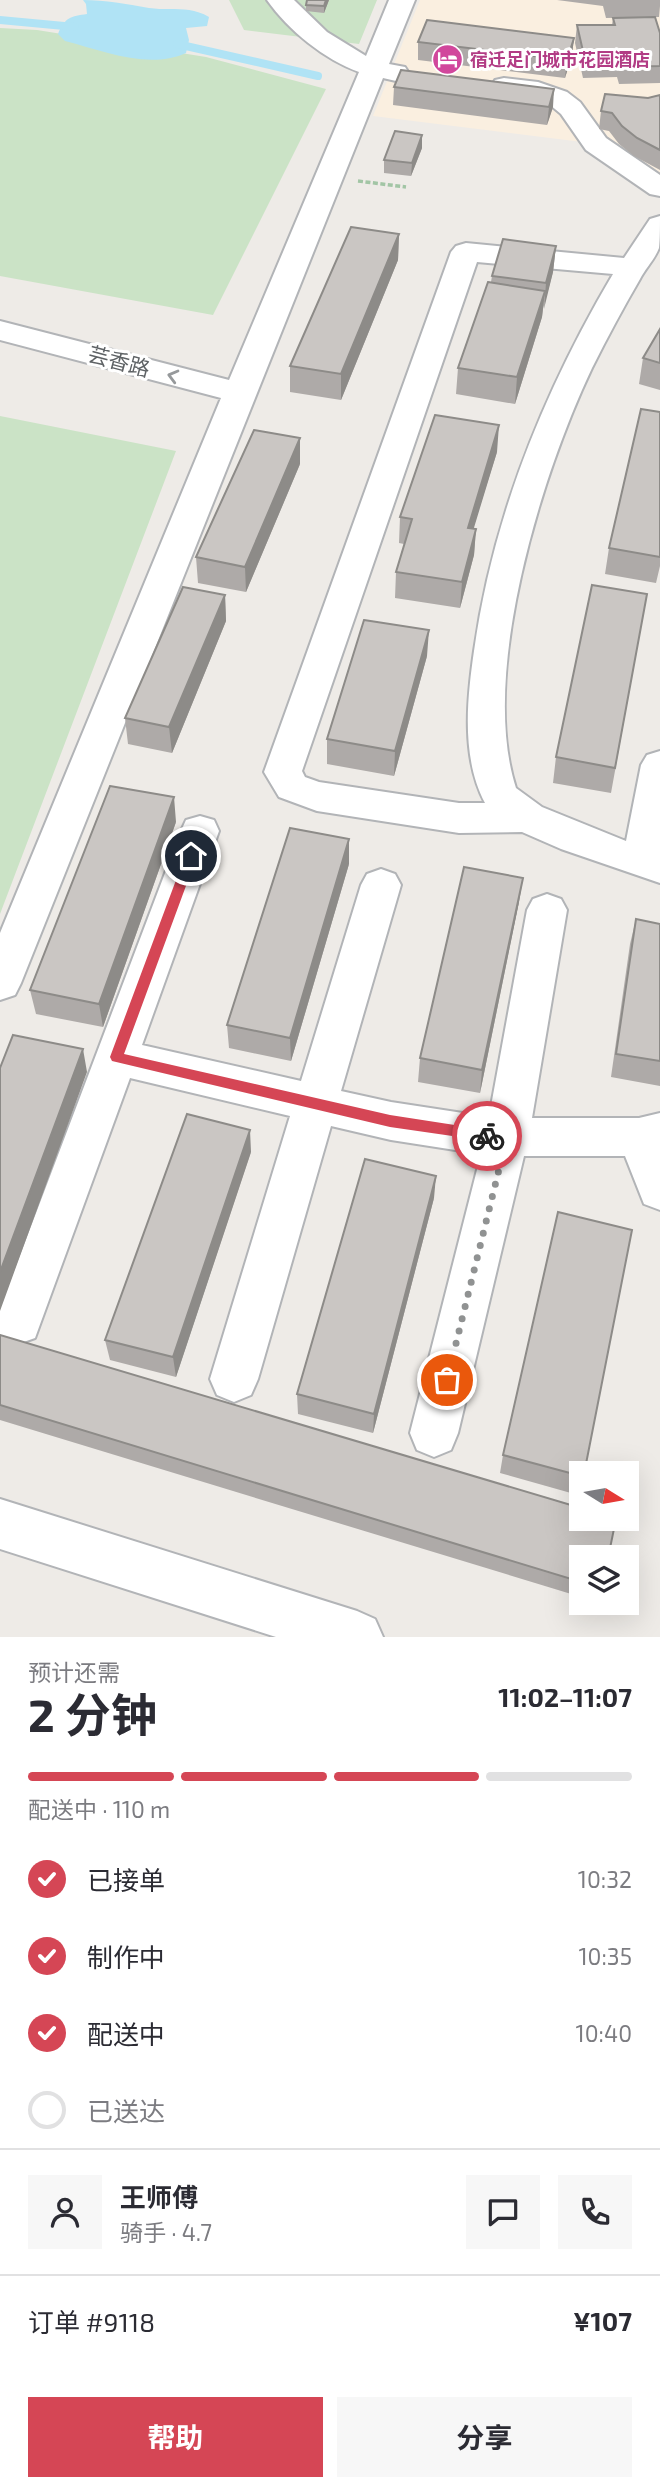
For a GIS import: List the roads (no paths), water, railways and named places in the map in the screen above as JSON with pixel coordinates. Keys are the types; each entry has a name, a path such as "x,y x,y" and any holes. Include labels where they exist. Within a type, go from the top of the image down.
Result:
{"street":[{"path":"280,0 305,27 351,60 371,69 423,76"},
{"path":"0,983 371,69 402,0"},
{"path":"474,82 538,90 558,97 571,108 596,144 660,188"},
{"path":"660,225 550,428 518,522 498,600 484,706 491,759 501,797 527,817 562,833 651,864 660,765"},
{"path":"527,817 459,818 317,796 292,787 284,772 466,252 642,260"},
{"name":"芸香路","path":"0,330 235,403"},
{"name":"芸香路","path":"0,352 235,403"},
{"path":"18,1322 200,831"},
{"path":"234,1379 381,885"},
{"path":"434,1433 507,1137 547,910"},
{"path":"117,1057 390,1121 507,1137 649,1134 660,1190"},
{"path":"0,1524 357,1637"}],"water":[{"path":"83,0 187,10 209,17 207,26 186,28 189,40 186,53 157,60 126,57 65,41 58,34 69,19 87,14"}],"waterway":[{"path":"0,20 75,27"},
{"path":"177,44 318,76"}],"place":[{"name":"宿迁足门城市花园酒店","path":"447,60"}]}
